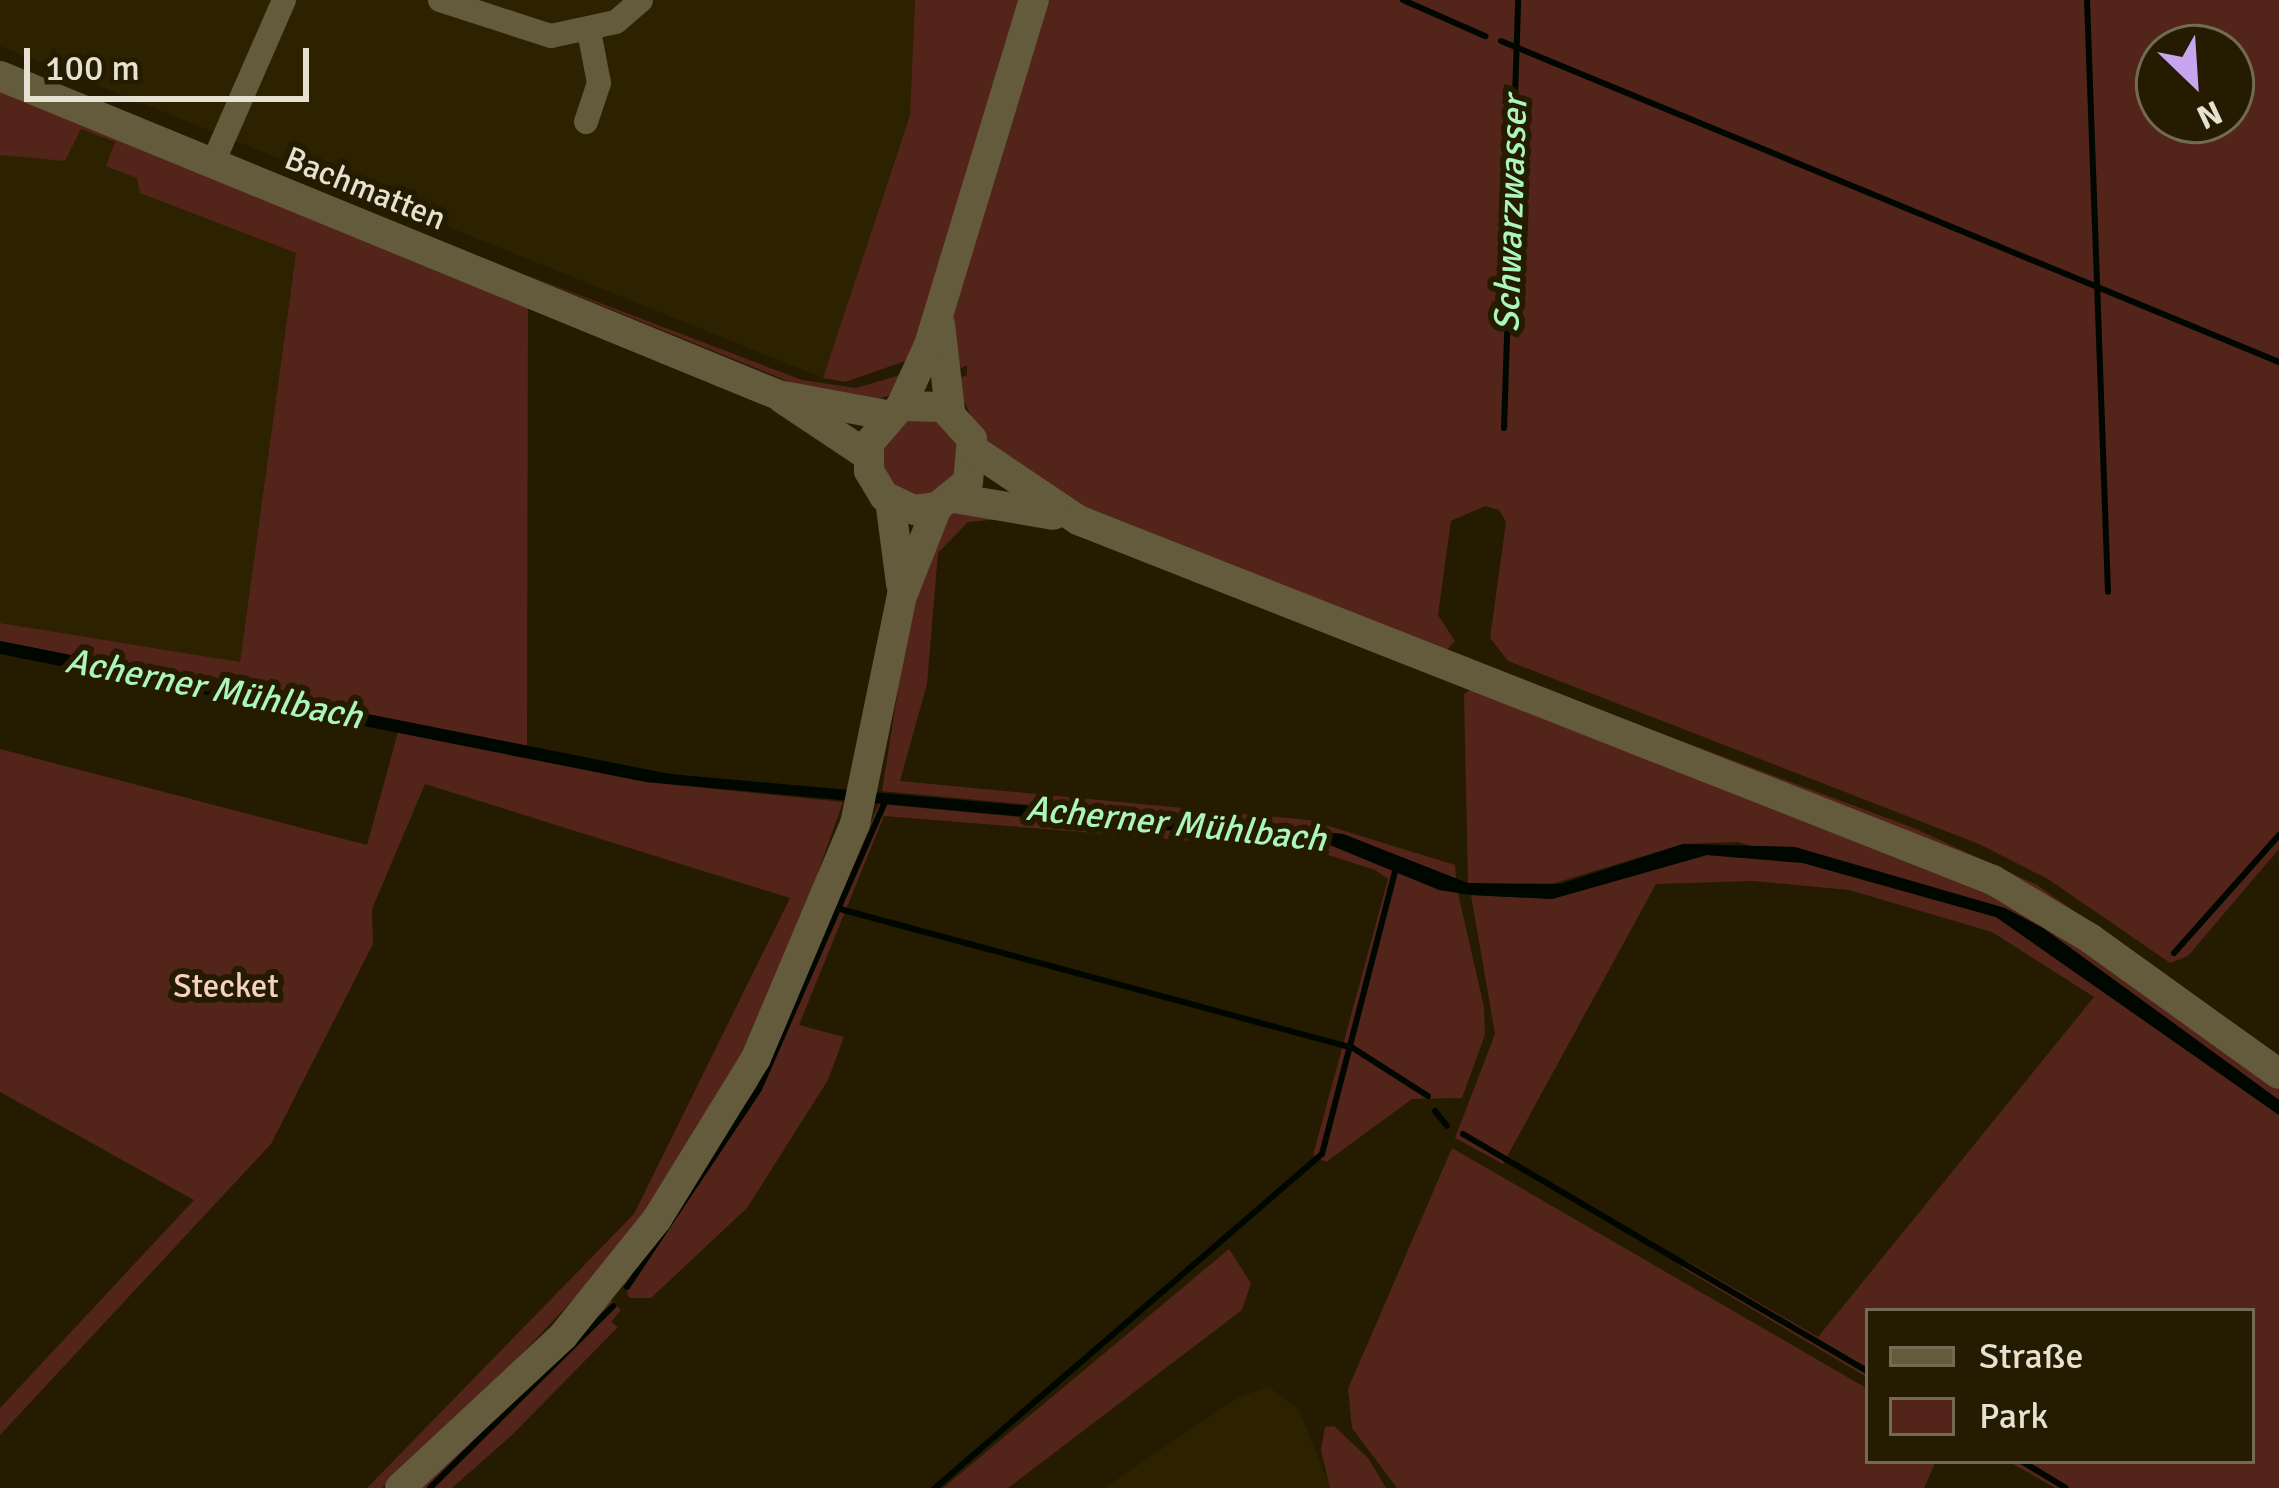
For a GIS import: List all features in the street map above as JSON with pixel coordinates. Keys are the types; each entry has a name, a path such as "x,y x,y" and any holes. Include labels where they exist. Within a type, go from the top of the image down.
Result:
{"street":[{"path":"212,165 284,0"},
{"path":"440,0 516,31 589,31 641,0"},
{"path":"867,455 939,318 977,167 1034,0"},
{"path":"586,122 598,83 589,31"},
{"name":"Bachmatten","path":"0,76 778,395"},
{"path":"939,318 950,411 974,450 1078,520 1993,880 2091,939 2279,1074"},
{"path":"778,395 894,411 950,411"},
{"path":"778,395 867,455 873,480 890,500 902,596"},
{"path":"400,1488 563,1336 689,1173 766,1037 855,824 870,775 902,596 946,503 972,474 974,450"},
{"path":"890,500 1078,520"}],"shaded area":[{"path":"0,0 915,0 910,115 823,378 0,46"},
{"path":"0,92 119,145 296,252 240,662 0,623"},
{"path":"1269,1387 1299,1410 1330,1488 1104,1488 1239,1397"}],"green space":[{"path":"915,0 1021,0 914,358 845,382 823,378 910,115"},
{"path":"1044,0 2279,0 2279,849 2188,956 2170,963 2048,879 1979,844 1508,661 1490,638 1506,522 1499,510 1485,506 1451,521 1438,615 1455,641 1443,654 1120,527 995,463 953,380 967,375 967,365 959,369 951,329 959,278"},
{"path":"0,87 528,307 527,746 0,641 0,623 240,662 296,253 140,193 137,178 106,166 115,142 81,129 65,161 0,155"},
{"path":"519,272 802,380 856,388 907,373 890,395 874,401 792,383"},
{"path":"920,416 948,428 960,456 948,484 920,496 892,484 880,456 892,428"},
{"path":"961,508 1002,519 968,522 938,553 927,684 900,781 1309,820 1455,865 1456,880 1343,834 882,791 913,595 936,521"},
{"path":"1490,669 1916,829 2037,885 2279,1055 2279,1064 2117,949"},
{"path":"1470,690 2024,907 2279,1086 2279,1100 2043,928 1738,842 1683,844 1542,887 1468,883 1464,694"},
{"name":"Stecket","path":"398,732 646,782 843,802 799,926 733,1073 655,1207 586,1286 466,1413 382,1488 367,1488 634,1214 790,898 425,784 372,909 373,944 271,1144 0,1435 0,1408 194,1200 0,1092 0,749 367,845"},
{"path":"879,804 1330,845 1458,893 1484,1007 1485,1035 1462,1098 1412,1099 1326,1162 1313,1155 1388,879 1375,870 1316,851 884,816 799,1025 844,1037 828,1080 747,1208 651,1298 629,1298 624,1283 710,1164 757,1081"},
{"path":"1707,855 1803,863 1996,917 2279,1115 2279,1488 2055,1488 2013,1464 2255,1464 2255,1308 1865,1308 1865,1376 1681,1267 1687,1261 1818,1337 2094,997 1992,932 1849,890 1753,881 1656,884 1503,1164 1455,1138 1495,1034 1471,895 1552,899"},
{"path":"1452,1148 1865,1387 1865,1464 1935,1464 1924,1488 1397,1488 1352,1428 1348,1389"},
{"path":"1229,1249 1251,1283 1242,1310 1008,1488 943,1488"},
{"path":"609,1299 621,1310 611,1322 618,1327 513,1434 452,1488 418,1488"},
{"path":"1334,1426 1368,1458 1386,1488 1330,1488 1321,1450 1325,1427"}],"water":[{"name":"Acherner Mühlbach","path":"0,641 670,774 1343,834 1468,883 1560,884 1683,844 1795,847 2005,908 2043,928 2279,1100 2279,1115 1996,917 1803,863 1707,855 1552,899 1471,895 1439,890 1330,845 646,782 0,654"}],"waterway":[{"path":"1403,0 1485,36"},
{"name":"Schwarzwasser","path":"1504,428 1518,0"},
{"path":"2087,0 2108,592"},
{"path":"1501,41 2279,362"},
{"path":"627,1287 759,1089 886,799"},
{"path":"2174,953 2279,835"},
{"path":"935,1488 1322,1154 1397,864"},
{"path":"840,909 1353,1048 1428,1096"},
{"path":"1435,1111 1447,1126"},
{"path":"1463,1134 1865,1370"},
{"path":"430,1488 613,1306"},
{"path":"2026,1464 2066,1488"}]}
